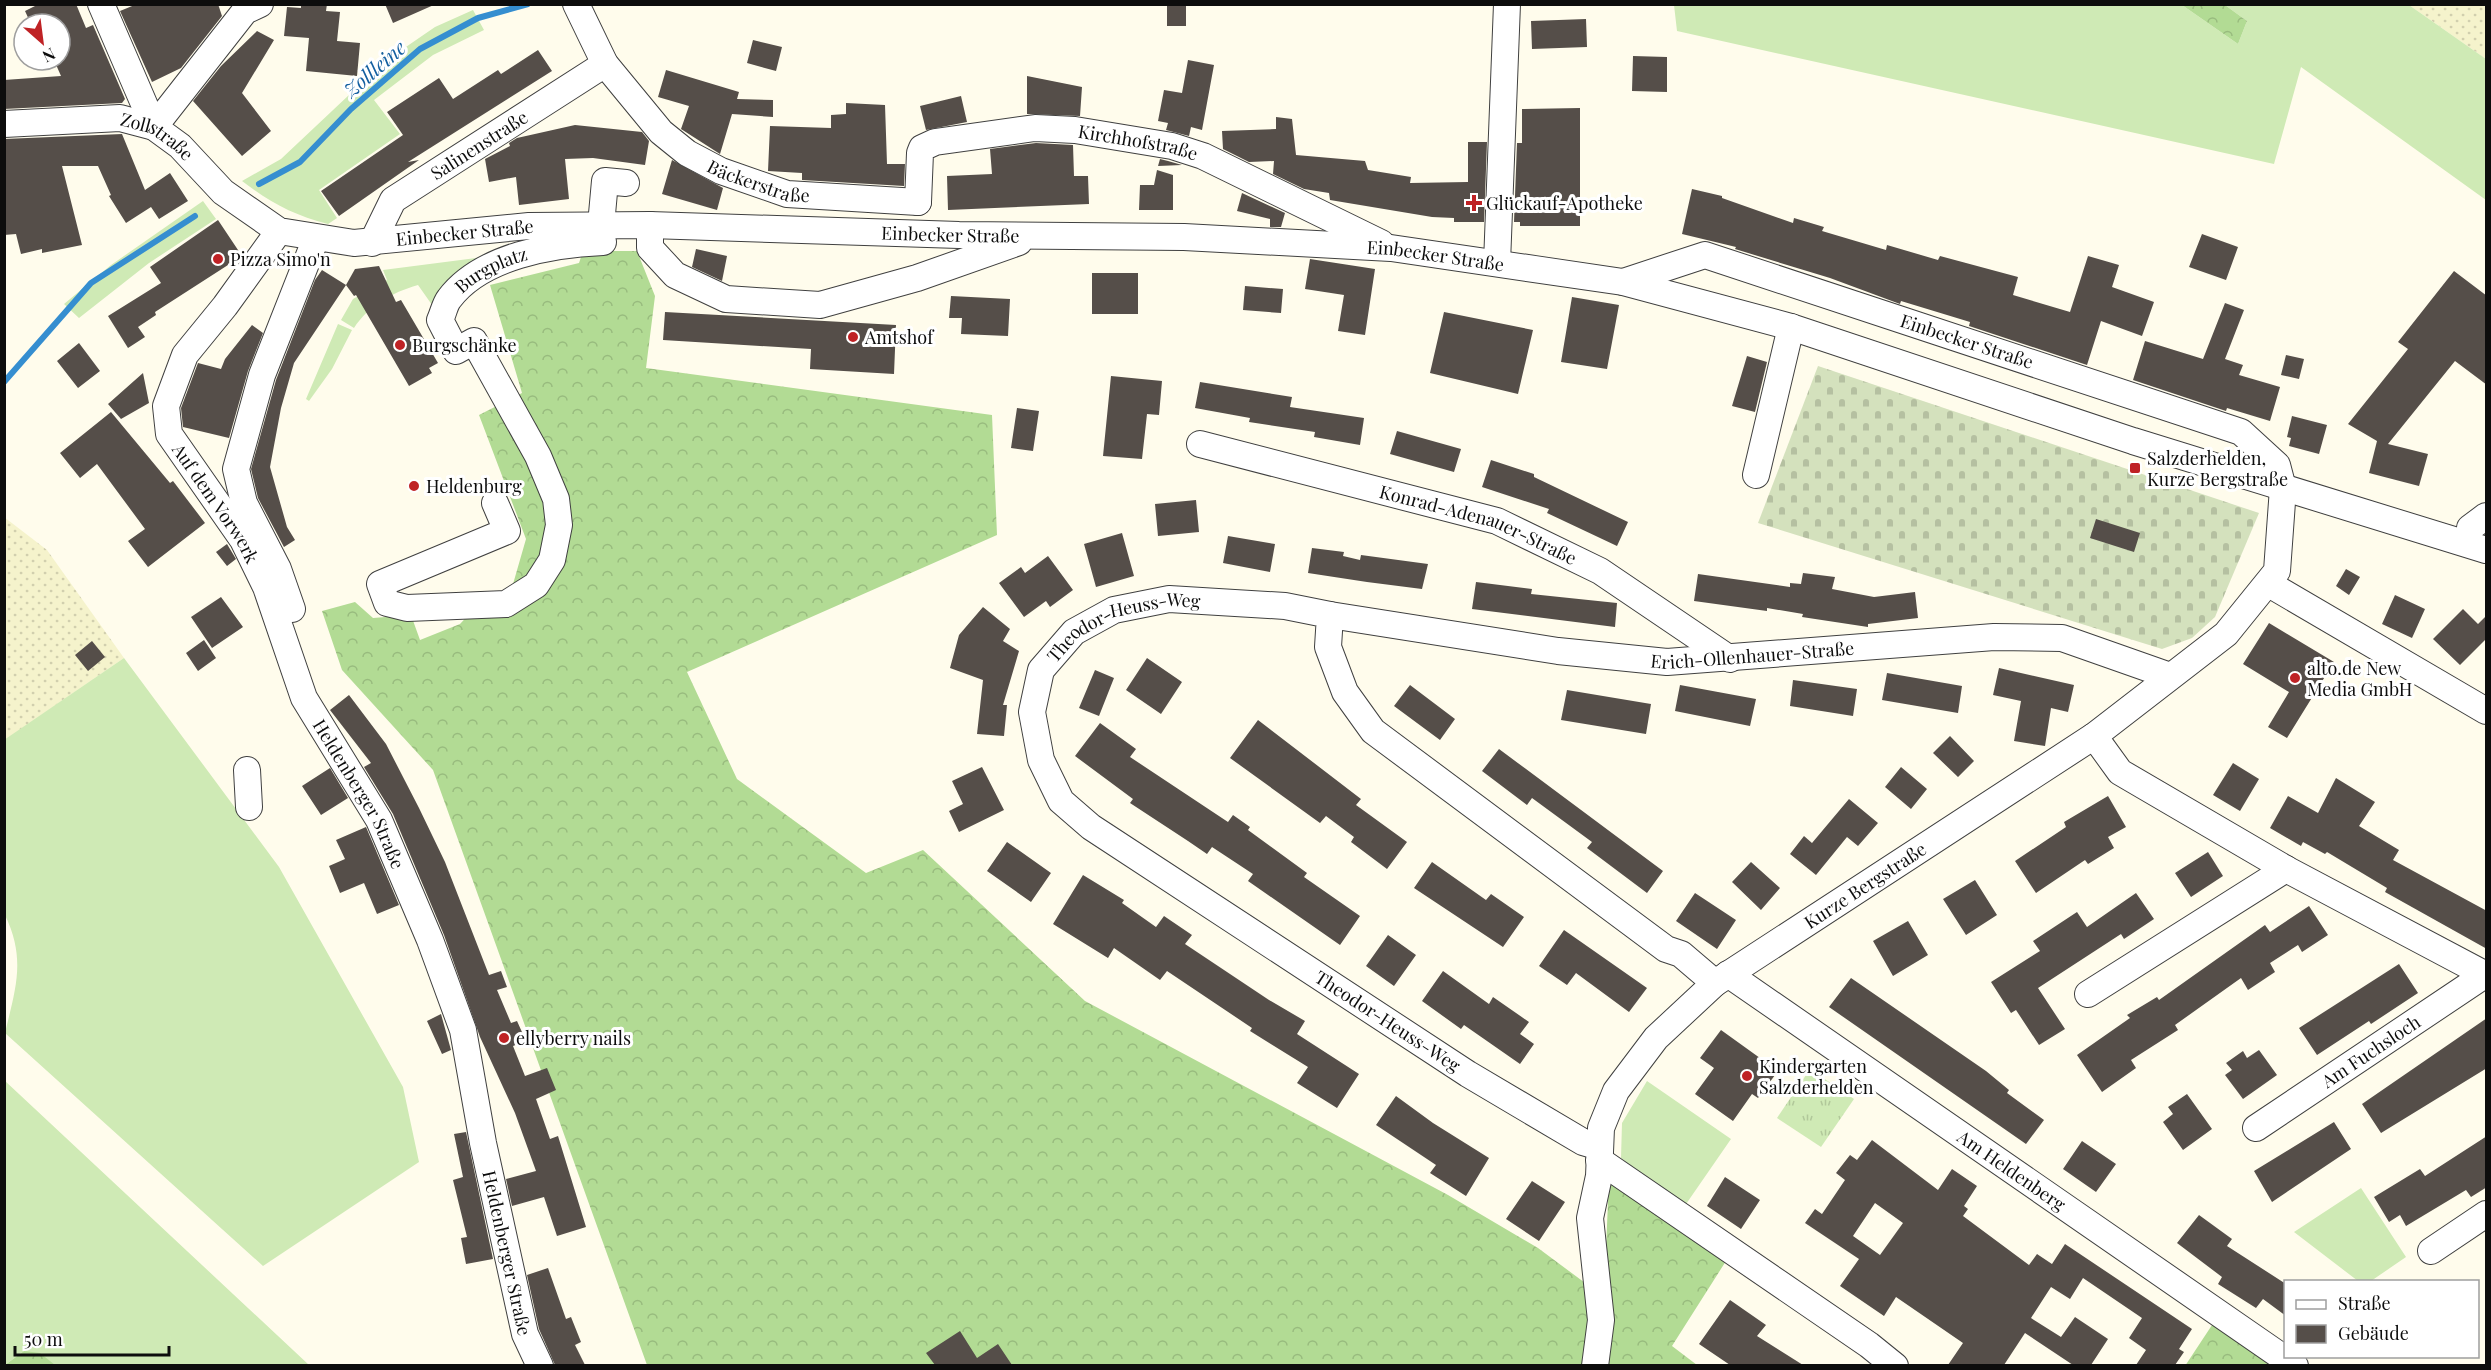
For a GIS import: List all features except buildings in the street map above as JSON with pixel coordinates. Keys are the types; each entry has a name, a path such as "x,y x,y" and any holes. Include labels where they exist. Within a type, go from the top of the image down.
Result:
{"street":[{"path":"101,4 154,127 249,7"},
{"path":"1497,263 1507,4"},
{"name":"Bäckerstraße","path":"578,10 605,64 661,132 687,153 721,171 787,194 918,202"},
{"name":"Salinenstraße","path":"372,243 393,200 605,64"},
{"name":"Zollstraße","path":"4,124 120,118 154,127 180,146 223,192 279,231"},
{"name":"Kirchhofstraße","path":"918,202 920,153 922,148 935,142 1035,128 1075,130 1172,146 1203,156 1391,248"},
{"path":"601,225 604,181 626,183"},
{"path":"918,202 937,233"},
{"name":"Einbecker Straße","path":"279,231 316,238 372,243 529,226 601,225 1034,237 1184,237 1391,248 1497,263 1623,282 1791,327 2283,488 2477,546"},
{"path":"650,225 650,248 675,275 726,299 820,305 917,278 1034,237"},
{"name":"Burgplatz","path":"495,503 507,531 380,584 387,603 407,608 506,604 536,585 552,560 559,525 556,500 538,456 474,341 456,351 451,342 440,320 448,299 469,280 509,257 571,243 635,241 650,225"},
{"name":"Auf dem Vorwerk","path":"279,231 225,306 185,355 166,406 169,434 243,540 266,587 298,701"},
{"name":"Heldenberger Straße","path":"316,238 262,375 236,469 244,503 278,569 313,671 315,690 298,701 379,820 430,940 463,1030 483,1143 525,1334 540,1365"},
{"name":"Einbecker Straße","path":"1623,282 1705,255 2241,432 2277,465 2283,488"},
{"path":"1756,475 1791,327"},
{"name":"Konrad-Adenauer-Straße","path":"1200,444 1497,521 1600,571 1730,658"},
{"name":"Kurze Bergstraße","path":"1596,1365 1601,1320 1590,1218 1599,1176 1601,1128 1616,1091 1656,1038 1721,978 2094,736 2226,634 2269,584 2277,571 2283,488"},
{"path":"2477,546 2470,528 2487,516"},
{"path":"2269,584 2487,711"},
{"name":"Theodor-Heuss-Weg","path":"1330,615 1285,606 1169,599 1114,610 1074,632 1041,670 1032,712 1041,760 1061,801 1091,827 1468,1074 1599,1153"},
{"path":"1330,615 1328,647 1345,692 1373,731 1666,949 1681,954 1721,978"},
{"name":"Erich-Ollenhauer-Straße","path":"1330,615 1558,651 1667,662 1994,636 2062,638 2170,676"},
{"name":"Am Fuchsloch","path":"2094,736 2120,772 2286,869 2486,975 2256,1128"},
{"path":"247,770 249,807"},
{"path":"2088,994 2286,869"},
{"name":"Am Heldenberg","path":"1721,978 2284,1358"},
{"path":"1599,1153 1895,1365"},
{"path":"2431,1251 2487,1214"}],"shaded area":[{"path":"2409,5 2486,5 2486,59"},
{"path":"4,517 47,550 124,658 5,740"}],"green space":[{"path":"1674,5 2182,5 2238,44 2247,21 2225,5 2409,5 2486,59 2486,200 2301,67 2274,164 1677,31"},
{"path":"2182,5 2225,5 2247,21 2238,44"},
{"path":"473,10 484,30 433,55 374,100 400,134 319,190 337,218 328,224 304,217 273,202 242,181 281,159 384,62 435,27"},
{"path":"203,201 216,219 149,263 79,318 64,304 111,265"},
{"path":"583,251 637,251 655,296 646,368 992,415 997,535 687,672 737,779 866,873 923,850 1085,1001 1448,1195 1538,1248 1604,1297 1609,1178 1726,1261 1672,1346 1697,1365 647,1365 433,770 342,670 322,611 355,602 373,618 411,615 420,640 460,624 476,607 511,591 526,539 479,415 522,393 490,285 579,263"},
{"path":"484,257 437,312 418,285 399,292 374,306 354,328 341,320 353,299 387,280 383,270"},
{"path":"338,324 352,330 332,369 309,401 306,399"},
{"path":"1818,366 2259,513 2215,617 2192,638 2162,649 1758,523"},
{"path":"124,658 279,867 403,1087 419,1162 263,1266 5,1033 15,987 17,960 5,915 4,740"},
{"path":"1810,1069 1854,1099 1821,1147 1777,1118"},
{"path":"4,1080 309,1365 55,1365 24,1351 5,1365"},
{"path":"1647,1081 1731,1139 1684,1207 1621,1158 1622,1123"},
{"path":"2361,1188 2406,1257 2372,1280 2357,1280 2294,1232"},
{"path":"2216,1319 2279,1366 2185,1366"},
{"path":"24,1351 40,1353 55,1365 5,1365"}],"waterway":[{"name":"Zollleine","path":"259,184 300,162 351,109 420,49 478,18 528,4"},
{"name":"Zollleine","path":"4,382 91,283 195,216"}],"place":[{"name":"Glückauf-Apotheke","path":"1474,203"},
{"name":"Pizza Simo'n","path":"218,259"},
{"name":"Amtshof","path":"853,337"},
{"name":"Burgschänke","path":"400,345"},
{"name":"Salzderhelden, Kurze Bergstraße","path":"2135,468"},
{"name":"Heldenburg","path":"414,486"},
{"name":"alto.de New Media GmbH","path":"2295,678"},
{"name":"ellyberry nails","path":"504,1038"},
{"name":"Kindergarten Salzderhelden","path":"1747,1076"}]}
